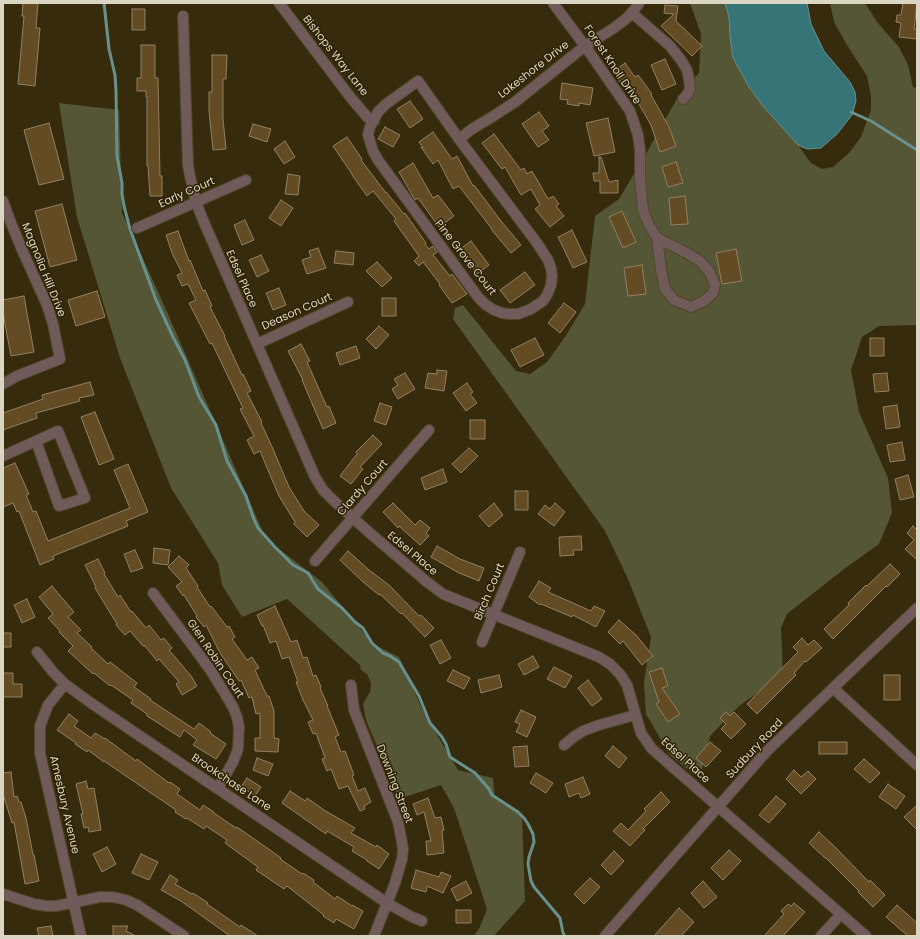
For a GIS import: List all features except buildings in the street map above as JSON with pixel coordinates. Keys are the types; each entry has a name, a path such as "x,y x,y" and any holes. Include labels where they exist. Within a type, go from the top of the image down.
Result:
{"street":[{"name":"Bishops Way Lane","path":"279,3 351,98 368,118 374,121"},
{"name":"Forest Knoll Drive","path":"553,3 630,111 638,135 640,150 640,178 643,211 657,238 665,289 674,300 691,307 704,301 713,293 715,284 709,271 700,260 657,238"},
{"name":"Lakeshore Drive","path":"460,139 472,129 514,102 564,61 614,28 627,18 639,3"},
{"path":"632,13 670,46 687,70 690,88 683,99"},
{"name":"Edsel Place","path":"183,16 188,165 196,202 315,477 323,490 352,518 443,594 605,660 620,674 627,685 641,733 652,749 866,936"},
{"name":"Pine Grove Court","path":"418,81 460,139 548,260 552,276 551,285 543,301 531,310 518,314 502,313 486,305 478,297 378,160 373,151 368,135 370,127 378,112 386,104 418,81"},
{"name":"Early Court","path":"137,228 246,180"},
{"name":"Magnolia Hill Drive","path":"3,201 23,252 47,305 53,324 60,359 17,376 3,384"},
{"name":"Deason Court","path":"257,344 348,302"},
{"name":"Clardy Court","path":"314,561 429,430"},
{"path":"3,456 36,441 58,431 85,498 59,506 36,441"},
{"name":"Birch Court","path":"482,642 520,552"},
{"name":"Glen Robin Court","path":"153,593 211,671 233,707 237,717 239,727 238,749 233,762 218,788"},
{"name":"Sudbury Road","path":"605,936 767,751 917,608"},
{"name":"Brookchase Lane","path":"38,652 53,672 65,684 91,703 387,903 412,917 422,920"},
{"name":"Amesbury Avenue","path":"65,684 48,705 40,726 40,753 81,936"},
{"name":"Downing Street","path":"351,685 354,710 398,822 403,850 395,883 374,936"},
{"path":"833,688 917,765"},
{"path":"564,745 574,736 583,731 635,714"},
{"path":"3,894 34,904 47,906 56,906 100,897 113,897 126,900 138,905 184,936"},
{"path":"821,936 841,914"}],"green space":[{"path":"690,3 724,3 729,17 733,58 749,87 763,106 798,145 811,163 822,169 833,167 850,152 861,137 871,110 871,96 867,76 834,22 830,3 865,3 877,22 899,47 908,65 913,87 917,88 917,325 879,326 862,337 851,370 859,412 888,478 892,513 879,544 844,569 787,614 781,628 783,675 739,706 710,736 702,769 692,773 670,755 646,714 644,682 651,637 628,579 605,531 453,319 455,308 463,305 516,371 530,374 547,362 565,337 585,304 595,216 619,199 679,95 699,73 701,34"},
{"path":"59,103 119,110 122,213 164,305 266,539 322,582 373,644 399,657 423,711 458,770 493,778 495,798 522,815 525,901 494,936 474,936 480,927 487,909 454,808 441,785 399,799 366,720 363,704 370,692 371,683 367,674 360,669 361,666 287,599 242,617 222,585 218,563 171,488 120,358 77,217"}],"water":[{"path":"724,3 807,3 811,24 824,51 850,82 855,92 856,101 852,115 837,134 821,148 807,149 798,145 763,106 749,87 733,58 729,17"}],"waterway":[{"path":"104,3 109,49 115,75 117,156 122,183 124,206 130,229 156,300 185,360 199,397 216,425 227,461 246,496 258,528 293,565 308,573 318,589 342,608 363,628 372,643 383,653 399,662 419,696 430,723 446,744 450,757 475,773 489,789 492,795 518,812 524,818 533,834 534,842 528,864 531,881 534,887 560,918 565,936"},
{"path":"851,112 871,121 917,150"}]}
